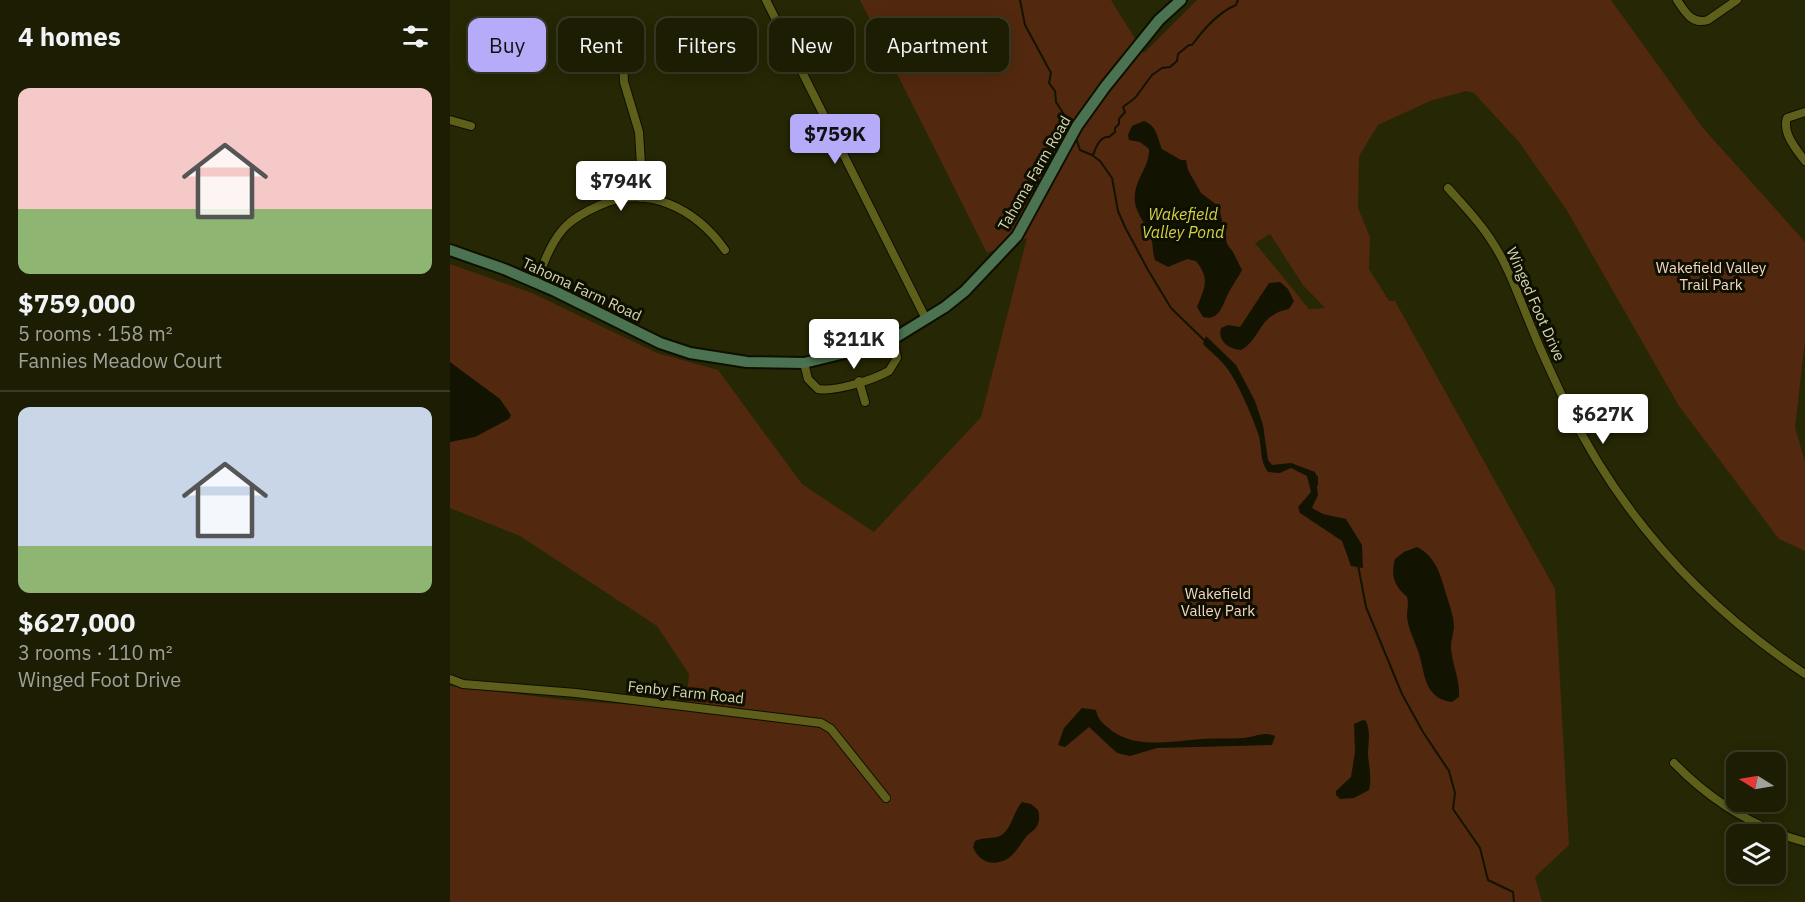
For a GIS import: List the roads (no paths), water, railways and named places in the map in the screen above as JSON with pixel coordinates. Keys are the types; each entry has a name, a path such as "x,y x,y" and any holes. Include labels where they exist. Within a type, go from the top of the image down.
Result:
{"street":[{"path":"766,0 926,319"},
{"name":"Tahoma Farm Road","path":"450,250 536,282 660,343 690,353 747,362 804,363 856,351 894,339 965,291 1017,237 1077,126 1105,87 1160,20 1181,0"},
{"path":"1677,0 1689,18 1702,22 1737,0"},
{"path":"624,72 624,82 639,132 640,198"},
{"path":"1805,112 1787,118 1785,122 1789,136 1805,161"},
{"path":"450,120 471,126"},
{"name":"Winged Foot Drive","path":"1448,188 1478,223 1499,254 1567,406 1617,492 1653,539 1708,598 1749,634 1805,674"},
{"path":"536,282 553,245 566,226 582,214 602,204 626,198 664,202 685,211 709,231 725,250"},
{"path":"804,363 808,378 818,388 830,389 884,374 893,367 897,358 894,339"},
{"path":"859,381 865,402"},
{"name":"Fenby Farm Road","path":"450,680 463,684 576,693 821,723 831,729 886,798"},
{"path":"1674,763 1695,783 1736,813 1779,835 1805,842"}],"water":[{"name":"Wakefield Valley Pond","path":"1144,121 1154,129 1162,149 1181,160 1186,160 1188,170 1201,193 1217,205 1227,244 1242,270 1220,310 1213,317 1203,317 1197,307 1205,278 1196,261 1187,259 1168,267 1155,260 1150,235 1138,212 1135,200 1136,187 1148,160 1149,149 1140,142 1129,140 1128,135 1132,126"},
{"path":"1280,282 1288,289 1294,301 1289,309 1278,312 1270,318 1251,342 1241,350 1225,344 1220,333 1221,328 1228,325 1240,327 1269,283"},
{"path":"1206,336 1236,365 1255,401 1263,425 1268,460 1272,465 1291,463 1315,472 1318,495 1312,508 1323,514 1346,519 1362,545 1363,568 1351,566 1342,541 1300,513 1298,507 1311,492 1307,476 1291,468 1280,473 1268,472 1265,468 1259,436 1245,400 1226,367 1203,344"},
{"path":"450,362 500,399 511,415 509,419 475,437 450,442"},
{"path":"1417,547 1434,562 1443,582 1453,616 1451,647 1459,697 1452,702 1437,697 1428,686 1409,626 1407,597 1394,579 1395,559 1404,552"},
{"path":"1082,708 1096,710 1102,722 1122,737 1144,742 1244,738 1263,734 1275,736 1272,745 1157,748 1130,756 1117,753 1089,727 1065,747 1058,745 1064,728"},
{"path":"1363,720 1368,725 1369,734 1369,790 1354,798 1340,799 1336,791 1351,777 1355,752 1354,724"},
{"path":"1022,802 1031,804 1038,810 1037,826 1007,859 997,863 987,862 973,847 975,841 997,837 1004,833"}],"waterway":[{"path":"1020,0 1025,25 1051,73 1049,83 1055,91 1056,102 1072,127"},
{"path":"1093,155 1101,140 1115,132 1119,119 1125,112 1123,107 1135,98 1152,75 1162,68 1170,67 1177,61 1178,54 1192,45 1211,22 1236,5 1238,0"},
{"path":"1076,138 1080,150 1100,161 1112,178 1118,211 1125,227 1171,308 1206,342"},
{"path":"1314,474 1317,477 1317,485"},
{"path":"1358,565 1366,607 1402,694 1423,732 1449,771 1455,793 1453,809 1480,848 1488,880 1513,892 1514,902"}],"park label":[{"name":"Wakefield Valley Trail Park","path":"1711,276"},
{"name":"Wakefield Valley Park","path":"1218,602"}]}
